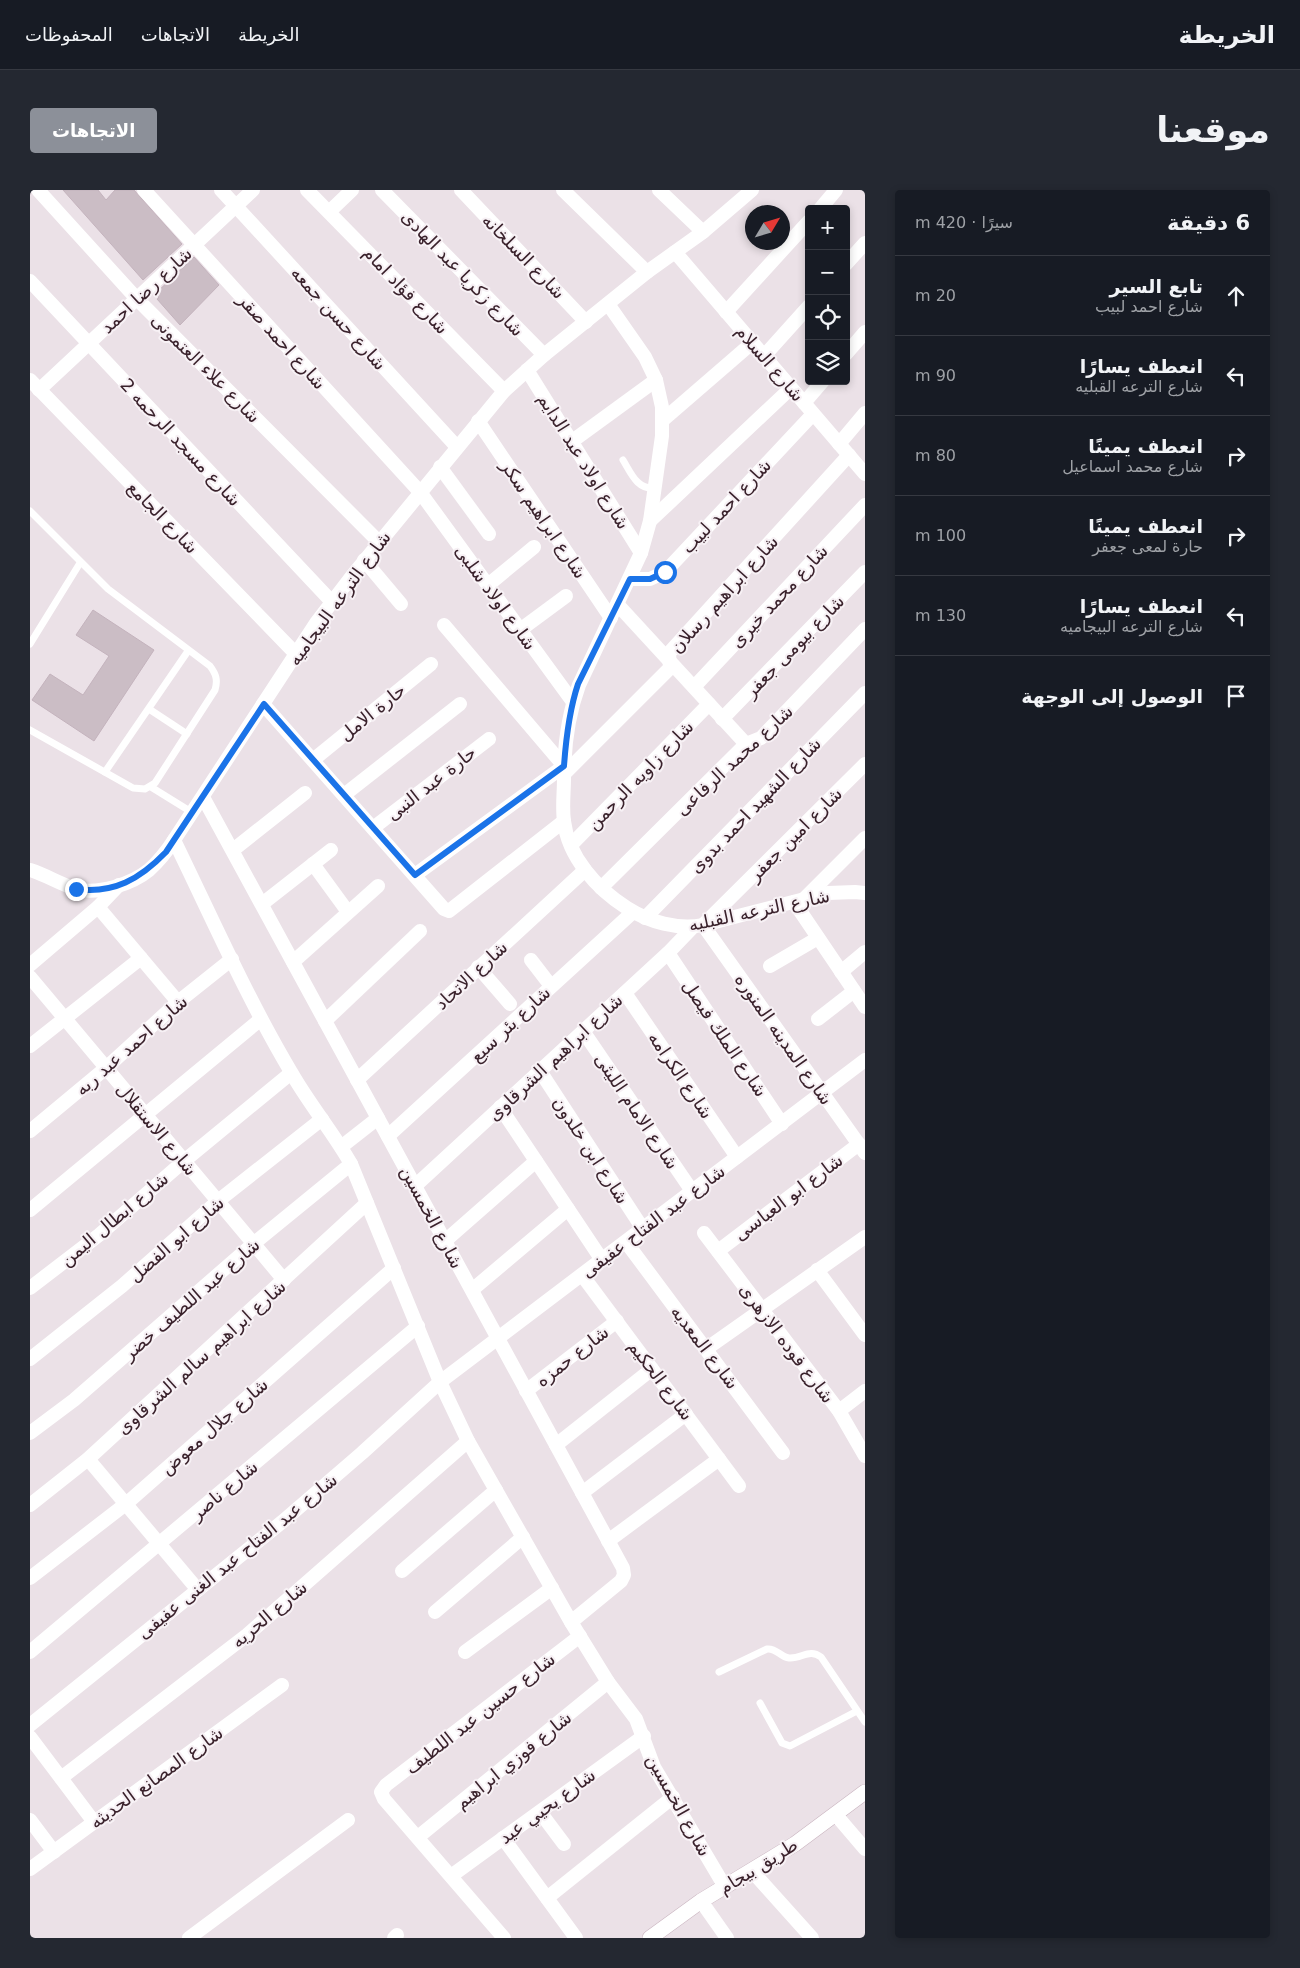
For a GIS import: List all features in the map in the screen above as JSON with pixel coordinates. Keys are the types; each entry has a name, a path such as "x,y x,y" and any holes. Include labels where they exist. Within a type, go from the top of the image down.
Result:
{"main road":[{"name":"طريق بيجام","path":"650,1938 701,1901 795,1844 865,1792"}],"street":[{"name":"شارع علاء العتمونى","path":"38,190 137,299 379,542"},
{"name":"شارع احمد صقر","path":"144,190 420,492"},
{"name":"شارع حسن جمعه","path":"221,190 457,447"},
{"name":"شارع رضا احمد","path":"35,385 89,344 253,190"},
{"name":"شارع فؤاد امام","path":"307,190 504,390"},
{"path":"329,212 352,190"},
{"name":"شارع زكريا عبد الهادى","path":"382,190 544,355"},
{"name":"شارع السلخانه","path":"461,190 586,322"},
{"path":"563,190 647,272"},
{"path":"659,190 703,232"},
{"name":"شارع الترعه البيجاميه","path":"31,870 76,889 101,890 120,885 148,870 166,852 204,797 296,654 332,602 364,560 504,390 544,355 647,272 703,232 752,190"},
{"path":"823,205 836,190"},
{"path":"726,312 805,225"},
{"path":"850,260 865,243"},
{"name":"شارع السلام","path":"675,252 865,474"},
{"name":"شارع مسجد الرحمه 2","path":"30,281 332,602"},
{"name":"شارع الترعه القبليه","path":"608,304 645,357 656,380 662,407 662,436 650,521 641,553 578,684 572,702 566,734 564,770 564,821 571,845 585,870 613,899 639,915 681,926 698,926 828,893 855,892 865,894"},
{"path":"764,356 805,310"},
{"path":"850,349 865,332"},
{"path":"663,420 752,342"},
{"name":"شارع اولاد عبد الدايم","path":"527,370 641,553"},
{"path":"572,442 656,380"},
{"name":"شارع الجامع","path":"35,385 296,654"},
{"name":"شارع احمد لبيب","path":"630,579 650,579 665,572 809,408 821,385"},
{"path":"650,521 792,388"},
{"path":"839,444 865,413"},
{"name":"شارع ابراهيم سكر","path":"478,421 611,618"},
{"name":"شارع ابراهيم رسلان","path":"415,875 564,770 670,668 669,653 849,455"},
{"path":"440,467 489,534"},
{"name":"شارع اولاد شلبى","path":"420,492 572,702"},
{"name":"شارع محمد خيرى","path":"694,687 865,505"},
{"path":"488,586 534,547"},
{"path":"364,560 401,604"},
{"name":"شارع بيومى جعفر","path":"722,719 865,572"},
{"path":"520,630 566,596"},
{"path":"618,604 746,744"},
{"path":"444,625 564,770"},
{"name":"شارع محمد الرفاعى","path":"601,888 746,744 761,738 865,629"},
{"name":"حارة الامل","path":"313,760 431,664"},
{"name":"شارع الشهيد احمد بدوى","path":"639,915 865,693"},
{"path":"264,704 444,908 449,911 564,821"},
{"path":"344,795 460,704"},
{"name":"شارع زاويه الرحمن","path":"571,845 709,704"},
{"name":"حارة عبد النبى","path":"373,828 489,739"},
{"name":"شارع امين جعفر","path":"698,926 865,764"},
{"path":"232,850 305,793"},
{"name":"شارع الخمسين","path":"204,797 622,1568 623,1578 571,1622"},
{"path":"865,838 798,901 818,938 865,1007"},
{"name":"شارع الخمسين","path":"174,840 261,1019 291,1073 351,1164 440,1382 468,1441 571,1622 608,1682 636,1719 644,1736 654,1767 725,1887"},
{"path":"262,904 331,850"},
{"path":"313,864 348,912"},
{"name":"شارع الاتحاد","path":"357,1080 585,870"},
{"path":"30,965 98,907 120,885"},
{"path":"293,962 378,886"},
{"path":"98,907 178,1002"},
{"name":"شارع بئر سبع","path":"388,1136 551,986 639,915"},
{"name":"شارع ابراهيم الشرقاوى","path":"415,1186 698,926"},
{"name":"شارع المدينه المنوره","path":"698,926 862,1149"},
{"path":"326,1021 420,931"},
{"path":"770,966 818,938"},
{"path":"841,972 865,952"},
{"name":"شارع الملك فيصل","path":"668,953 782,1124"},
{"path":"30,1046 141,958"},
{"name":"شارع احمد عبد ربه","path":"30,1131 106,1068 178,1002 232,958"},
{"path":"531,960 551,986"},
{"path":"478,967 510,1004"},
{"name":"شارع الاستقلال","path":"30,977 284,1280"},
{"path":"818,1020 854,991"},
{"name":"شارع الكرامه","path":"625,992 737,1157"},
{"path":"30,1210 261,1019"},
{"name":"شارع الامام الليثى","path":"583,1031 692,1192"},
{"name":"شارع عبد الفتاح عفيفى","path":"440,1382 865,1060"},
{"name":"شارع ابن خلدون","path":"540,1071 643,1228"},
{"name":"شارع ابطال اليمن","path":"30,1288 99,1235 184,1161 291,1073"},
{"path":"500,1107 602,1260"},
{"path":"341,1147 378,1118"},
{"name":"شارع ابو الفضل","path":"30,1358 122,1286 218,1202 322,1119"},
{"name":"شارع ابو العباسى","path":"718,1251 862,1149"},
{"path":"445,1241 536,1161"},
{"name":"شارع عبد اللطيف خضر","path":"30,1433 74,1400 253,1244 351,1164"},
{"name":"شارع ابراهيم سالم الشرقاوى","path":"30,1505 88,1459 367,1203"},
{"path":"472,1290 568,1209"},
{"name":"شارع فوده الازهرى","path":"704,1232 839,1411 865,1456"},
{"path":"706,1348 865,1237"},
{"name":"شارع المعديه","path":"626,1242 784,1453"},
{"name":"شارع جلال معوض","path":"30,1578 127,1503 394,1268"},
{"path":"817,1270 865,1334"},
{"name":"شارع الحكيم","path":"582,1275 739,1486"},
{"name":"شارع حمزه","path":"526,1391 617,1321"},
{"name":"شارع ناصر","path":"30,1652 418,1326"},
{"path":"556,1445 652,1368"},
{"name":"شارع عبد الفتاح عبد الغنى عفيفى","path":"30,1725 304,1503 440,1382"},
{"path":"839,1411 865,1391"},
{"path":"582,1493 686,1414"},
{"name":"شارع الحريه","path":"61,1778 247,1635 468,1441"},
{"path":"88,1459 127,1503 198,1590"},
{"path":"608,1541 719,1459"},
{"path":"402,1571 496,1490"},
{"path":"435,1612 523,1538"},
{"path":"465,1652 552,1588"},
{"name":"شارع حسين عبد اللطيف","path":"418,1837 384,1800 382,1792 386,1785 580,1636"},
{"name":"شارع فوزي ابراهيم","path":"418,1837 608,1682"},
{"name":"شارع المصانع الحديثه","path":"30,1869 282,1685"},
{"name":"شارع يحيي عيد","path":"451,1876 644,1736"},
{"path":"30,1737 94,1822"},
{"path":"547,1898 673,1797"},
{"path":"540,1812 564,1844"},
{"path":"836,1815 865,1849"},
{"path":"30,1820 54,1852"},
{"path":"189,1938 348,1820"},
{"path":"418,1837 504,1938"},
{"path":"503,1838 576,1938"},
{"path":"752,1871 812,1938"},
{"path":"701,1901 728,1938"}],"lane":[{"path":"623,460 637,483 645,488 655,488"},
{"path":"30,512 80,563 122,601 188,652 210,666 216,677 217,684 155,783 145,789 133,788 30,730"},
{"path":"30,644 80,563"},
{"path":"105,772 188,652"},
{"path":"148,709 187,734"},
{"path":"151,787 192,813"},
{"path":"718,1672 767,1649 774,1649 783,1656 791,1658 814,1653 821,1658 865,1722"},
{"path":"760,1703 782,1743 790,1746 857,1711"}],"building":[{"path":"63,190 98,190 106,200 115,190 134,190 182,244 143,280"},
{"path":"194,257 219,285 180,325 157,299 159,298 155,294"},
{"path":"93,610 154,650 94,741 32,700 50,674 83,695 109,656 76,635"}],"route":[{"path":"76,889 101,890 120,885 148,870 166,852 264,704 415,875 564,766 566,734 572,702 578,684 630,579 650,579 665,572"}]}
